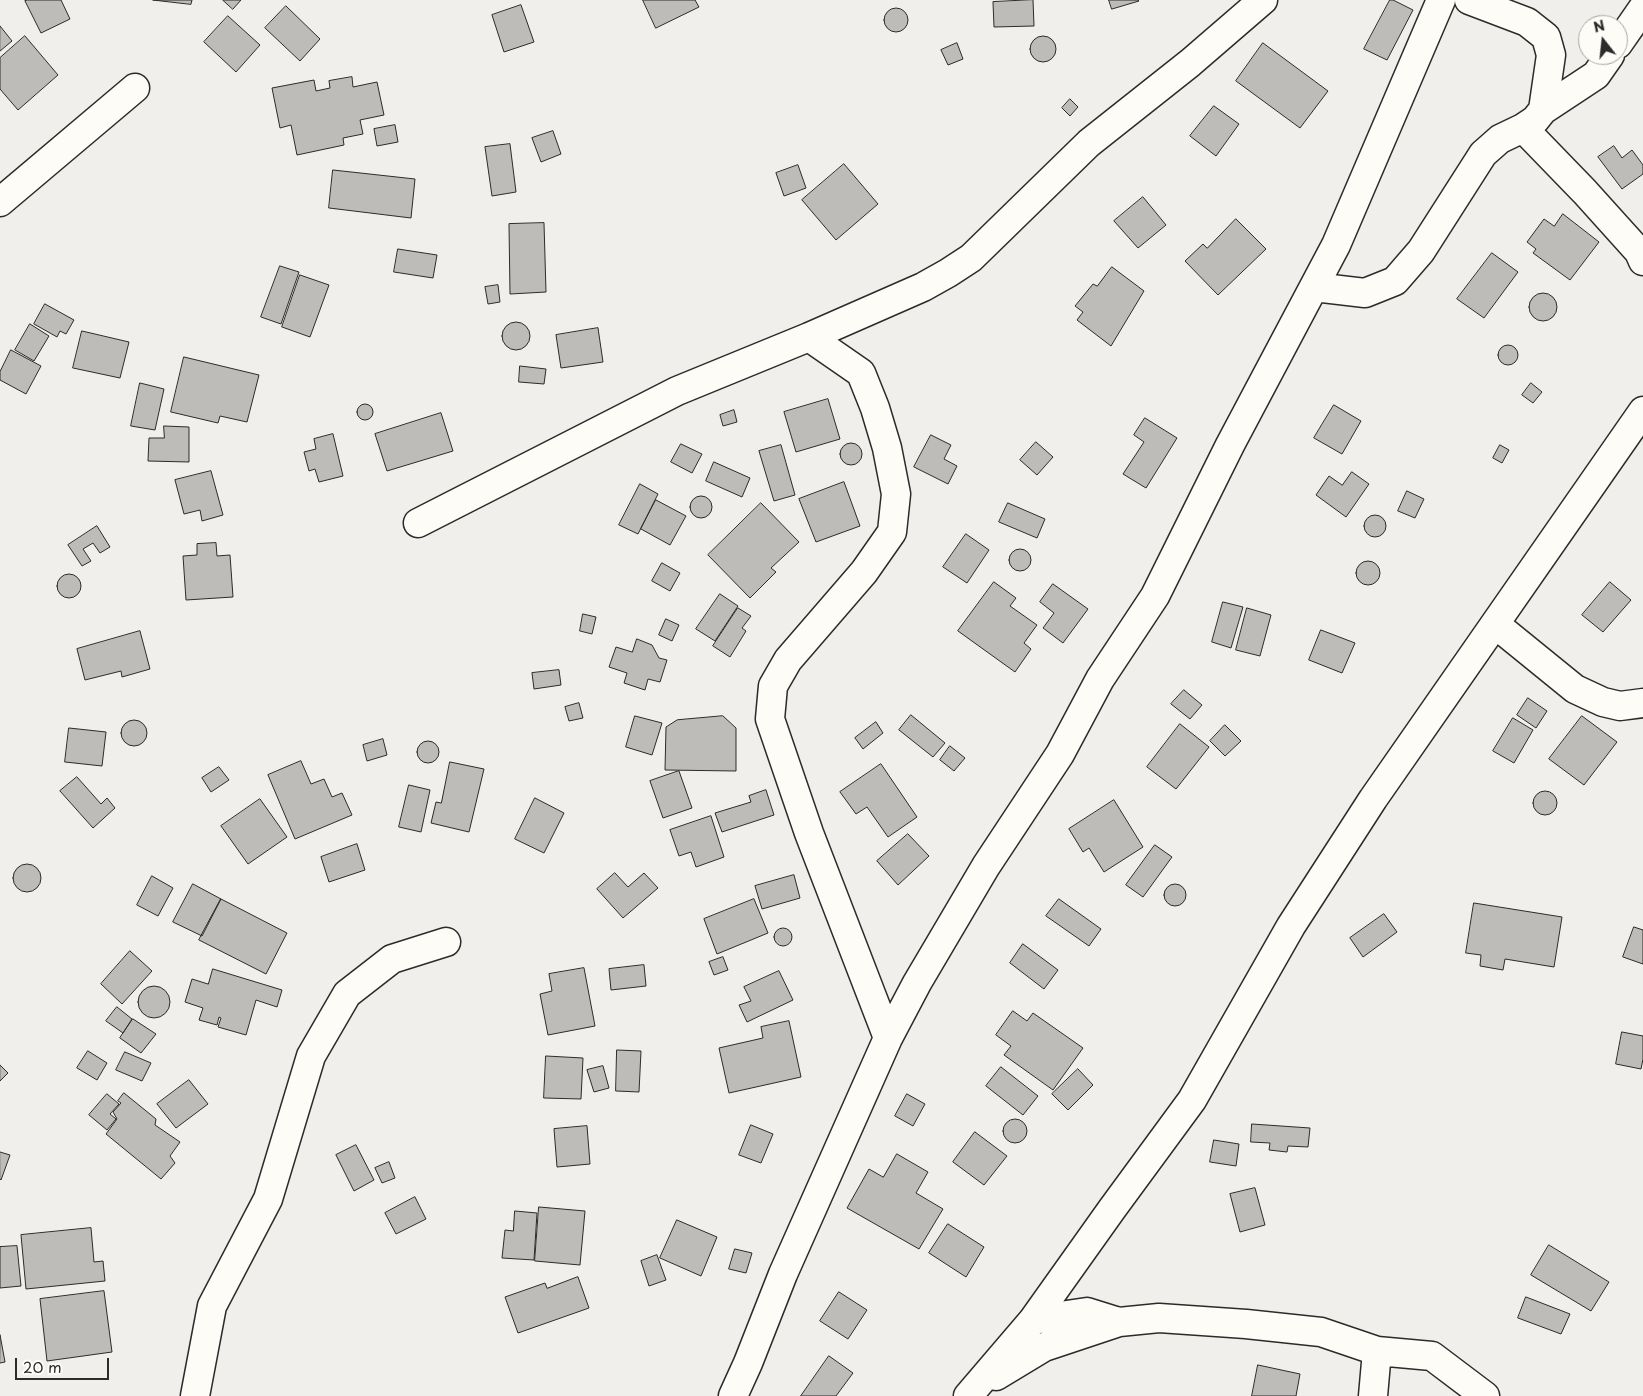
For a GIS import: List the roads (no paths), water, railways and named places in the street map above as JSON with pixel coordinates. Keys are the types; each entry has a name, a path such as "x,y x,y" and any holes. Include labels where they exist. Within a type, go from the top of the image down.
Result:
{"street":[{"path":"418,523 677,391 809,337 923,287 972,258 1090,142 1190,63 1263,0"},
{"path":"733,1396 748,1364 783,1274 888,1038 917,983 981,875 1060,754 1100,679 1155,596 1230,445 1336,245 1441,0"},
{"path":"1469,0 1527,22 1546,37 1551,55 1543,110"},
{"path":"1628,30 1643,8"},
{"path":"1314,287 1365,293 1395,281 1422,251 1483,154 1500,139 1523,128 1543,110 1596,75 1603,65"},
{"path":"0,202 135,88"},
{"path":"1523,128 1585,192 1639,252 1643,261"},
{"path":"809,337 861,373 875,408 887,448 896,494 892,532 864,572 788,660 773,686 770,719 809,833 888,1038"},
{"path":"971,1392 1033,1320 1192,1100 1307,901 1372,799 1643,411"},
{"path":"1495,624 1575,689 1603,702 1620,706 1643,703"},
{"path":"195,1396 212,1306 268,1199 311,1056 347,994 392,959 446,942"},
{"path":"1033,1320 1086,1312 1119,1322"},
{"path":"971,1392 1044,1347 1119,1322 1159,1318 1322,1332 1377,1350 1432,1356 1484,1396"},
{"path":"1373,1396 1377,1350"}]}
